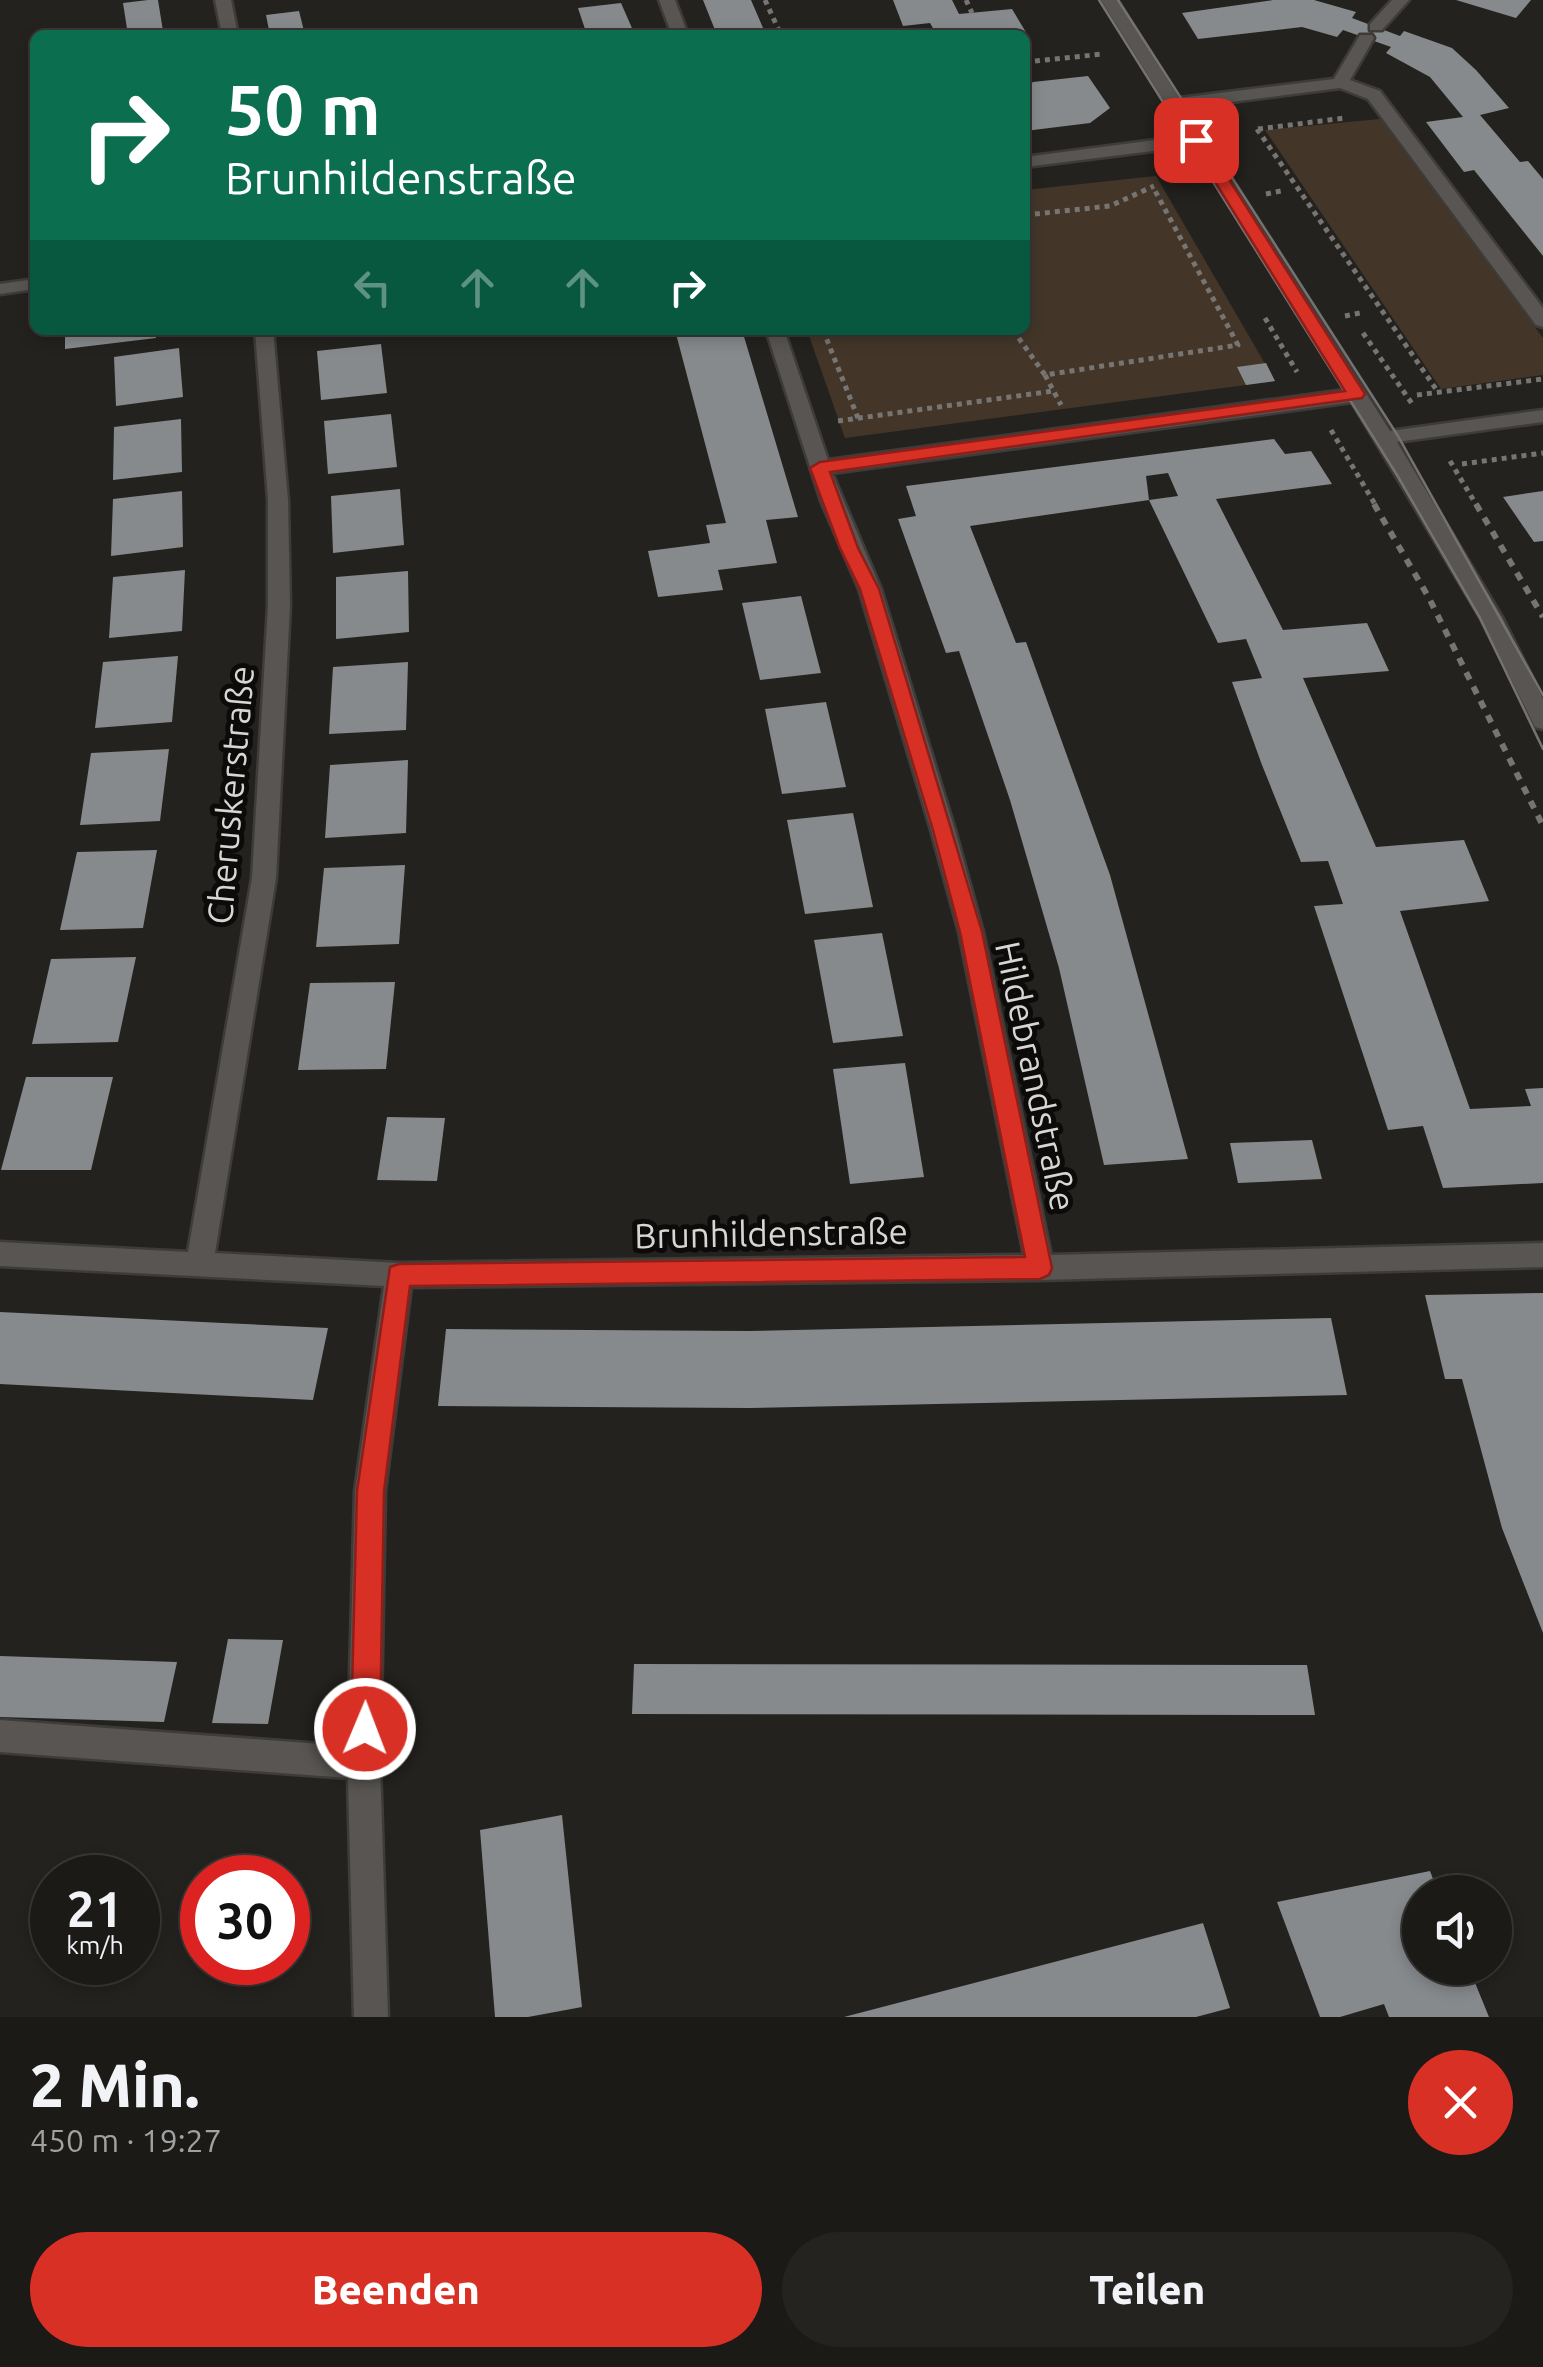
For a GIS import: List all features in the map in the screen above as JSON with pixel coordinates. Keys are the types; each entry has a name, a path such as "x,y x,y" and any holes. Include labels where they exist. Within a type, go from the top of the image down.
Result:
{"street":[{"path":"223,0 229,30"},
{"path":"666,0 678,30"},
{"path":"1109,0 1491,616 1543,722"},
{"path":"1340,84 1371,33 1401,0"},
{"path":"1174,104 1340,84 1359,86 1374,94 1543,321"},
{"path":"1030,161 1196,140"},
{"path":"0,288 30,285"},
{"name":"Cheruskerstraße","path":"200,1262 265,860 279,606 278,500 264,335"},
{"name":"Hildebrandstraße","path":"777,335 849,548 870,589 948,847 971,932 1040,1268"},
{"path":"820,468 1356,394"},
{"path":"1384,438 1543,416"},
{"name":"Brunhildenstraße","path":"0,1254 399,1275 1040,1268 1543,1255"},
{"path":"371,2017 364,1764 370,1491 399,1275"},
{"path":"0,1736 364,1764"}],"path":[{"path":"765,0 779,30"},
{"path":"966,0 972,12"},
{"path":"1030,61 1104,54"},
{"path":"1240,131 1356,117"},
{"path":"1257,129 1438,392"},
{"path":"1030,213 1120,203 1153,187 1238,342 1232,349 1045,375"},
{"path":"1274,193 1281,192"},
{"path":"1351,315 1360,314"},
{"path":"1261,328 1270,327"},
{"path":"824,335 858,418"},
{"path":"1017,335 1065,412"},
{"path":"1417,395 1543,379"},
{"path":"832,422 1054,391"},
{"path":"1330,428 1429,598 1543,826"},
{"path":"1431,431 1543,617"},
{"path":"1462,464 1543,453"}],"shaded area":[{"path":"1380,119 1543,338 1543,375 1441,389 1265,130"},
{"path":"1156,176 1275,381 845,438 809,335 1030,335 1030,189"}],"building":[{"path":"158,0 163,30 127,30 123,3"},
{"path":"703,0 751,0 764,30 715,30"},
{"path":"893,0 952,0 959,14 1012,9 1025,30 934,30 930,23 903,26"},
{"path":"1273,0 1314,0 1356,12 1352,18 1400,36 1404,31 1452,48 1476,70 1509,108 1480,115 1520,162 1528,161 1543,179 1543,256 1474,170 1464,172 1426,122 1463,117 1430,77 1386,53 1391,47 1343,30 1337,37 1302,27 1198,39 1182,13"},
{"path":"1456,0 1531,0 1516,18"},
{"path":"621,3 633,30 585,30 578,8"},
{"path":"299,11 304,30 269,30 266,15"},
{"path":"1088,76 1110,108 1090,123 1030,130 1033,82"},
{"path":"65,335 156,335 156,338 65,349"},
{"path":"676,335 743,335 798,517 766,520 777,563 718,570 723,590 658,597 648,551 710,543 706,525 726,523"},
{"path":"381,344 387,393 321,400 317,351"},
{"path":"179,348 183,397 116,406 114,357"},
{"path":"1266,363 1275,381 1246,385 1237,367"},
{"path":"391,414 397,467 328,474 324,421"},
{"path":"181,419 182,472 113,480 114,427"},
{"path":"1274,439 1285,454 1311,451 1332,484 1216,499 1283,630 1367,623 1389,671 1303,678 1376,847 1464,840 1489,901 1400,911 1470,1109 1531,1106 1525,1089 1543,1088 1543,1183 1443,1188 1423,1126 1388,1130 1314,906 1343,904 1328,861 1301,862 1232,682 1262,678 1246,639 1218,643 1149,500 970,526 1016,643 1026,642 1110,875 1188,1159 1104,1165 1059,968 1010,800 959,651 946,653 898,519 916,516 906,486","holes":["1168,473 1178,496 1149,500 1146,476"]},
{"path":"400,489 404,545 333,553 331,496"},
{"path":"182,491 183,547 111,556 113,499"},
{"path":"1543,491 1543,541 1534,542 1503,497"},
{"path":"185,570 182,631 109,638 113,577"},
{"path":"408,571 409,632 336,639 336,577"},
{"path":"801,596 821,673 760,680 742,603"},
{"path":"178,656 172,722 95,728 103,662"},
{"path":"408,662 406,730 329,734 333,667"},
{"path":"826,702 846,787 782,794 765,709"},
{"path":"169,749 160,821 80,825 91,753"},
{"path":"408,760 406,833 325,838 330,765"},
{"path":"853,813 873,907 805,914 787,820"},
{"path":"157,850 143,928 60,930 77,852"},
{"path":"405,865 399,944 316,947 324,868"},
{"path":"882,933 903,1036 833,1043 814,940"},
{"path":"136,957 118,1042 32,1044 51,959"},
{"path":"395,982 386,1069 298,1070 310,983"},
{"path":"905,1063 924,1177 850,1184 833,1069"},
{"path":"26,1077 113,1077 91,1170 1,1170"},
{"path":"387,1117 445,1118 437,1181 377,1180"},
{"path":"1312,1140 1322,1179 1238,1183 1230,1143"},
{"path":"1543,1293 1543,1633 1502,1528 1462,1379 1445,1379 1425,1295"},
{"path":"0,1312 328,1328 313,1400 0,1384"},
{"path":"1331,1318 1347,1395 749,1408 438,1406 446,1329 748,1331"},
{"path":"228,1639 283,1640 268,1724 212,1723"},
{"path":"0,1656 177,1662 164,1722 0,1717"},
{"path":"634,1664 1307,1665 1315,1715 632,1714"},
{"path":"562,1815 582,2007 528,2017 495,2017 480,1830"},
{"path":"1402,1877 1402,1985 1476,1985 1489,2017 1389,2017 1384,2004 1340,2017 1320,2017 1277,1902"},
{"path":"1203,1923 1230,2008 1196,2017 844,2017"}],"tram line":[{"path":"1099,0 1397,475 1480,618 1543,749"},
{"path":"1118,0 1398,436 1543,695"}],"route":[{"path":"365,1729 370,1491 399,1275 1040,1268 971,932 943,830 870,589 849,548 820,468 1356,394 1196,140"}]}
